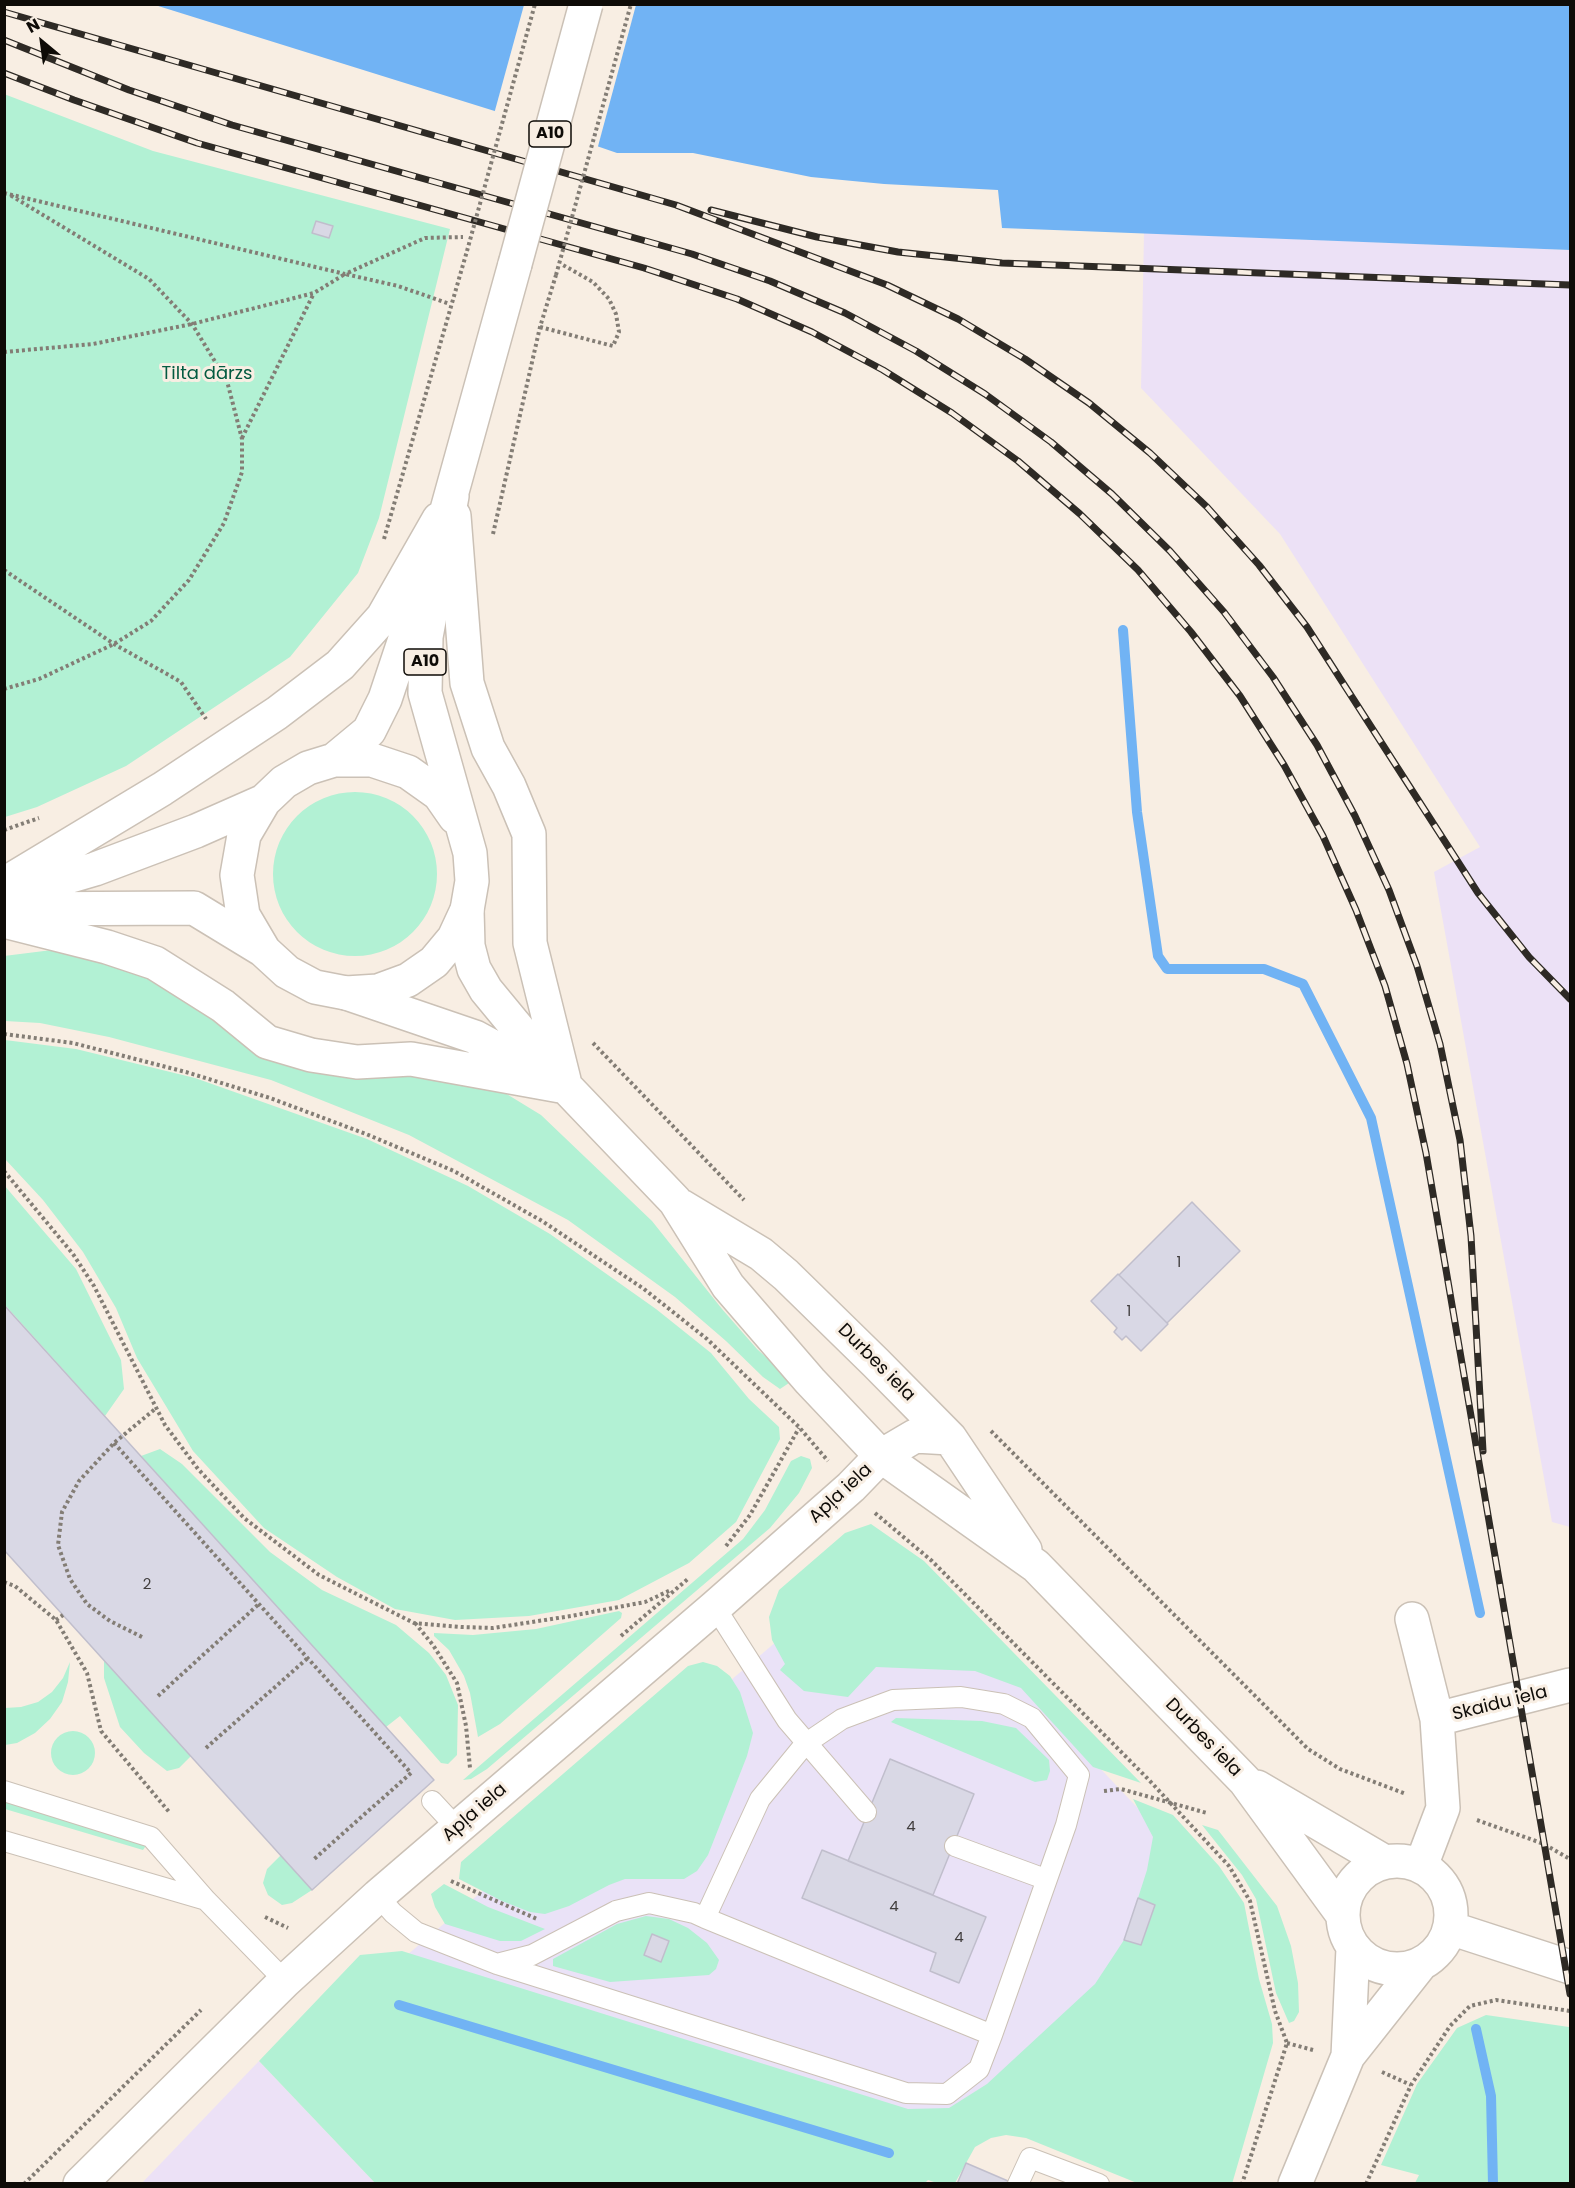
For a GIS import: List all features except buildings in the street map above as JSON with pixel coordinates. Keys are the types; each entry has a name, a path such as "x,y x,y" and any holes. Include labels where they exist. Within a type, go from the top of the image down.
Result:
{"main road":[{"name":"A10","path":"334,760 369,731 385,699 452,496 586,4"},
{"name":"A10","path":"4,909 194,908 263,950 286,972 315,987 346,993 378,991 416,974 434,962 454,938 467,910 472,881 471,862 425,693 426,637 452,496"},
{"path":"4,884 162,789 277,712 340,666 383,617 452,496"},
{"path":"452,496 467,683 488,748 509,786 529,834 530,943 566,1088"},
{"name":"A10","path":"263,950 243,915 237,875 244,835 264,801 284,782 308,768 334,760 372,760 408,772 439,794 461,826"},
{"name":"A10","path":"4,896 95,869 196,831 264,801"},
{"path":"467,910 468,946 474,969 486,990 566,1088"},
{"path":"4,921 107,947 155,963 223,1006 267,1042 311,1055 357,1062 411,1059 566,1088"},
{"path":"346,993 475,1037 566,1088"},
{"name":"Durbes iela","path":"566,1088 675,1202 728,1286 810,1381 880,1456 1036,1566"},
{"name":"Durbes iela","path":"675,1202 761,1254 786,1275 950,1438 1036,1566 1245,1780 1342,1914"},
{"name":"Apļa iela","path":"80,2184 285,1981 378,1896 716,1607 851,1487 880,1456 915,1436 950,1438"},
{"path":"1412,1619 1437,1719"},
{"name":"Skaidu iela","path":"1421,1866 1443,1808 1437,1719 1570,1685"},
{"name":"Durbes iela","path":"1245,1780 1385,1862"},
{"path":"1296,2184 1348,2056 1420,1965 1439,1949 1450,1928 1451,1909 1446,1892 1436,1877 1421,1866 1403,1861 1385,1862 1368,1869 1354,1881 1345,1896 1342,1914 1345,1932 1353,1948 1366,1961 1383,1968 1402,1970 1420,1965"},
{"path":"1450,1928 1570,1967"},
{"path":"1348,2056 1353,1948"}],"lane":[{"path":"716,1607 804,1744 866,1812"},
{"path":"378,1896 393,1913 416,1932 496,1964 906,2093 947,2094 979,2069 1066,1825 1079,1775 1032,1718 1004,1704 961,1697 893,1700 842,1719 804,1744 760,1799 705,1918"},
{"path":"4,1791 151,1837 206,1900 285,1981"},
{"path":"432,1801 457,1828"},
{"path":"4,1841 206,1900"},
{"path":"956,1846 1045,1880"},
{"path":"496,1964 532,1955 616,1911 649,1904 694,1913 992,2035"},
{"path":"1018,2184 1030,2158 1099,2184"}],"path":[{"path":"390,522 535,4"},
{"path":"492,542 540,327 631,4"},
{"path":"4,193 398,286 450,304"},
{"path":"4,689 39,679 114,644 151,621 189,580 224,523 242,472 242,439 227,381 192,324 149,279 10,195"},
{"path":"4,352 93,344 192,324 314,293 345,274 425,238 463,237"},
{"path":"540,327 613,346 619,332 616,314 609,299 593,282 563,265"},
{"path":"242,439 314,293"},
{"path":"4,570 114,644 181,682 209,724"},
{"path":"4,1034 73,1043 186,1072 356,1130 454,1171 542,1221 598,1258 644,1289 707,1339 799,1428 879,1516 932,1561 1229,1866 1250,1901 1275,2011 1287,2043 1242,2184"},
{"path":"590,1039 603,1056 748,1203"},
{"path":"4,1171 52,1226 94,1286 155,1409 198,1469 244,1518 319,1575 414,1623 461,1628 522,1625 645,1602 676,1588"},
{"path":"142,1637 110,1621 87,1604 70,1579 58,1545 62,1512 79,1481 114,1443 155,1409"},
{"path":"983,1423 1308,1749 1340,1769 1544,1844 1570,1859"},
{"path":"114,1443 309,1656 411,1773 313,1860"},
{"path":"4,1582 15,1587 56,1620 87,1673 101,1731 177,1821"},
{"path":"158,1696 260,1603"},
{"path":"56,1620 63,1615"},
{"path":"414,1623 433,1645 457,1683 466,1726 470,1768"},
{"path":"206,1748 309,1656"},
{"path":"1074,1796 1121,1789 1207,1813"},
{"path":"424,1857 454,1883 540,1919"},
{"path":"262,1915 289,1929"},
{"path":"1366,2184 1412,2085 1450,2026 1470,2006 1496,2000 1570,2011"}],"shaded area":[{"path":"1144,233 1570,250 1570,1527 1552,1522 1434,872 1480,847 1280,534 1141,388"},
{"path":"889,1546 1226,1901 938,2149 380,1978"},
{"path":"259,2061 375,2183 141,2184"}],"green space":[{"name":"Tilta dārzs","path":"4,94 153,151 450,229 379,518 358,573 290,657 126,766 37,807 5,817"},
{"path":"355,792 386,798 413,816 431,843 437,874 431,905 413,932 386,950 355,956 324,950 297,932 279,905 273,874 279,843 297,816 324,798"},
{"path":"52,950 127,962 208,1013 462,1077 505,1093 541,1115 652,1221 757,1349 792,1381 780,1389 763,1377 675,1297 568,1220 409,1135 271,1080 109,1037 40,1023 5,1021 4,956"},
{"path":"5,1040 76,1049 195,1078 367,1139 468,1186 550,1234 656,1309 711,1353 749,1399 779,1427 780,1439 736,1522 689,1563 619,1600 529,1616 455,1620 395,1609 337,1577 264,1528 193,1451 137,1358 116,1308 83,1252 43,1200 5,1159"},
{"path":"4,1185 76,1269 121,1360 124,1389 105,1416 5,1305"},
{"path":"160,1449 182,1464 270,1552 322,1590 396,1625 429,1653 446,1675 458,1705 457,1755 448,1764 441,1763 400,1716 386,1727 141,1456"},
{"path":"801,1456 810,1459 812,1468 799,1493 770,1528 487,1769 471,1779 463,1780 743,1539 765,1510 791,1461"},
{"path":"871,1524 924,1561 1141,1783 1093,1767 1021,1688 975,1671 876,1667 848,1697 804,1691 780,1670 785,1664 772,1640 769,1617 779,1590 845,1533"},
{"path":"619,1611 622,1613 621,1618 500,1724 478,1737 470,1693 464,1676 449,1650 434,1636 434,1633 473,1635 536,1629"},
{"path":"104,1661 191,1756 179,1768 167,1771 144,1753 120,1727 104,1678"},
{"path":"70,1662 68,1682 62,1702 50,1719 35,1733 17,1743 5,1745 5,1708 21,1707 38,1702 52,1692 63,1678"},
{"path":"703,1662 717,1666 730,1676 740,1692 753,1733 747,1756 708,1855 697,1871 684,1879 625,1879 569,1906 545,1914 530,1912 502,1901 459,1879 461,1862 688,1666"},
{"path":"896,1718 982,1721 1016,1728 1049,1760 1050,1771 1047,1780 1035,1782 891,1722"},
{"path":"73,1731 82,1732 89,1737 94,1744 94,1762 89,1769 82,1774 73,1775 64,1774 57,1769 52,1762 51,1753 52,1744 57,1737 64,1732"},
{"path":"4,1797 147,1844 143,1850 5,1809"},
{"path":"1133,1799 1173,1815 1219,1866 1244,1903 1259,1979 1272,2024 1273,2043 1232,2184 1137,2183 1026,2138 1006,2135 991,2138 975,2147 955,2183 937,2183 928,2180 924,2184 375,2183 259,2061 360,1955 402,1951 908,2109 949,2108 987,2084 1095,1984 1124,1940 1141,1945 1155,1905 1138,1898 1147,1870 1153,1837"},
{"path":"1202,1825 1218,1830 1277,1906 1291,1946 1298,1983 1299,2012 1294,2021 1289,2023 1276,1993 1256,1899 1242,1875"},
{"path":"281,1855 312,1890 292,1903 282,1905 268,1895 263,1883 267,1869"},
{"path":"444,1884 488,1907 545,1929 521,1941 500,1941 445,1924 435,1907 431,1894"},
{"path":"646,1916 669,1919 688,1928 707,1943 719,1960 716,1969 709,1975 610,1982 553,1966 553,1959 617,1924"},
{"path":"1486,2015 1569,2027 1570,2183 1415,2183 1419,2175 1381,2165 1417,2084 1457,2028"}],"water":[{"path":"155,5 1570,5 1570,250 1002,228 998,190 884,184 811,177 693,153 617,153 501,113"}],"pier":[{"path":"524,5 636,5 597,150 494,114"}],"waterway":[{"path":"1123,630 1137,812 1158,956 1167,969 1264,969 1303,984 1371,1118 1480,1613"},
{"path":"399,2005 889,2153"},
{"path":"1476,2029 1491,2096 1493,2184"}],"railway":[{"path":"4,12 676,205 887,285 958,319 1025,359 1089,403 1150,453 1207,507 1259,565 1307,627 1478,893 1529,957 1570,999"},
{"path":"4,40 129,90 232,125 692,254 770,281 845,313 916,351 985,394 1051,442 1112,494 1170,551 1224,612 1273,677 1317,745 1355,816 1389,890 1417,966 1440,1044 1460,1140 1471,1236 1483,1451"},
{"path":"4,73 197,143 644,268 737,299 812,332 883,370 952,413 1018,461 1080,514 1138,570 1191,632 1240,696 1284,765 1323,836 1356,910 1385,986 1407,1064 1426,1153 1570,1994"},
{"path":"711,210 817,237 898,252 1002,263 1570,285"}]}
